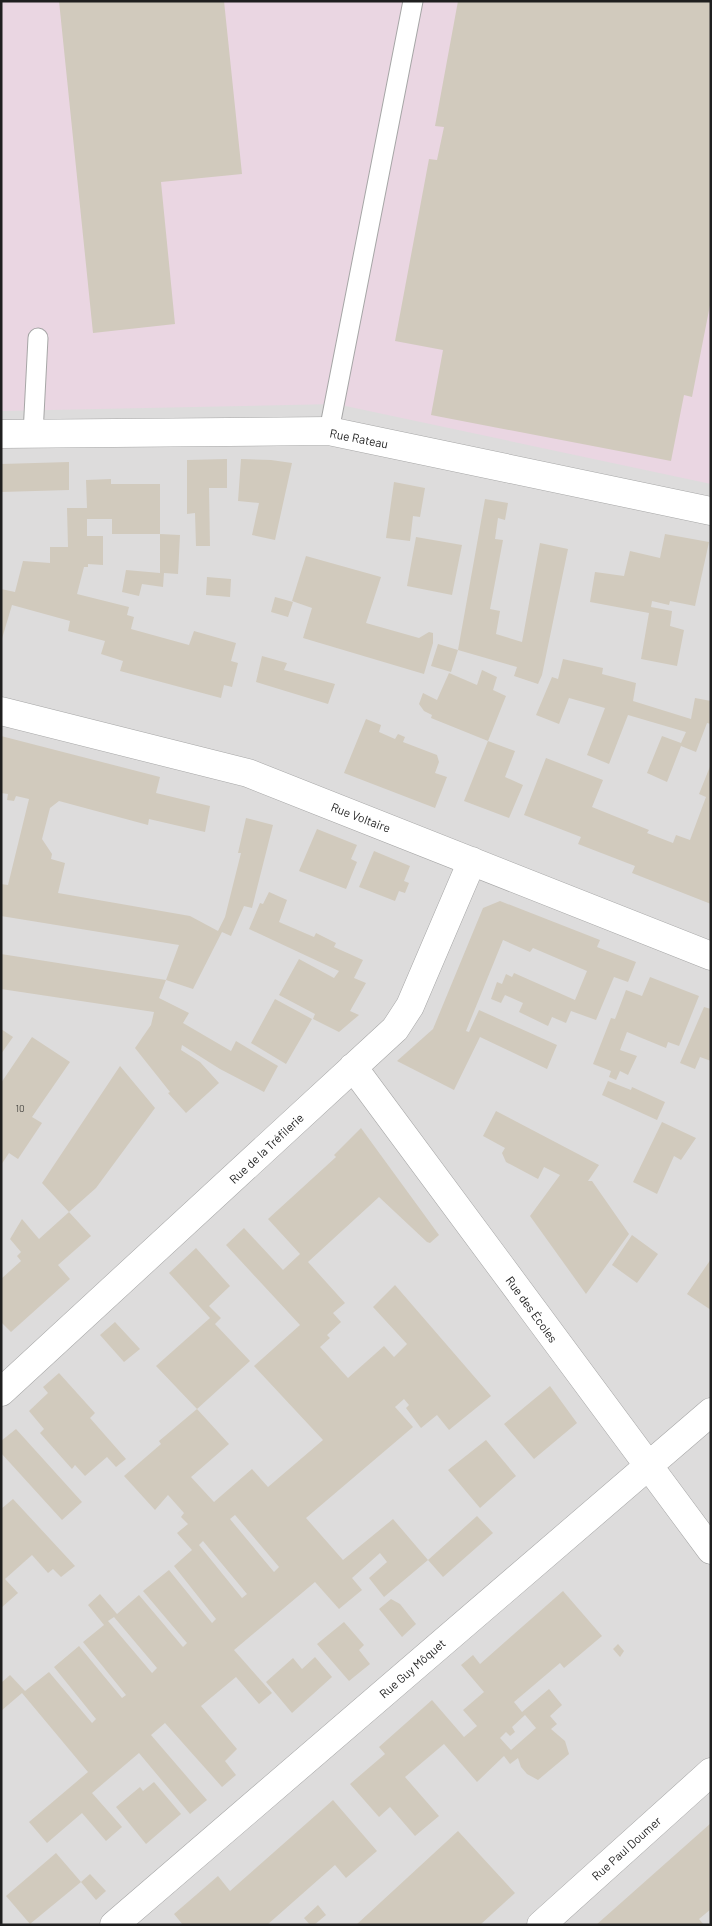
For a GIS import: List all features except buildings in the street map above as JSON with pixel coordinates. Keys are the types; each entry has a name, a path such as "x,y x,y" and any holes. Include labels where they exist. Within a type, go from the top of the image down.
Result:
{"street":[{"name":"Rue Rateau","path":"1,434 329,431 711,511"},
{"name":"Rue Voltaire","path":"1,711 248,773 711,956"},
{"name":"Rue de la Tréfilerie","path":"1,1392 395,1029 410,1006 472,861"},
{"name":"Rue des Écoles","path":"353,1067 711,1550"},
{"name":"Rue Guy Môquet","path":"114,1925 711,1412"},
{"name":"Rue Paul Doumer","path":"541,1925 711,1772"}],"lane":[{"path":"329,431 413,1"},
{"path":"33,434 38,338"}],"shaded area":[{"path":"1,1 711,1 711,1925 1,1925"},
{"path":"1,1 711,1 711,484 336,404 1,411"}]}
